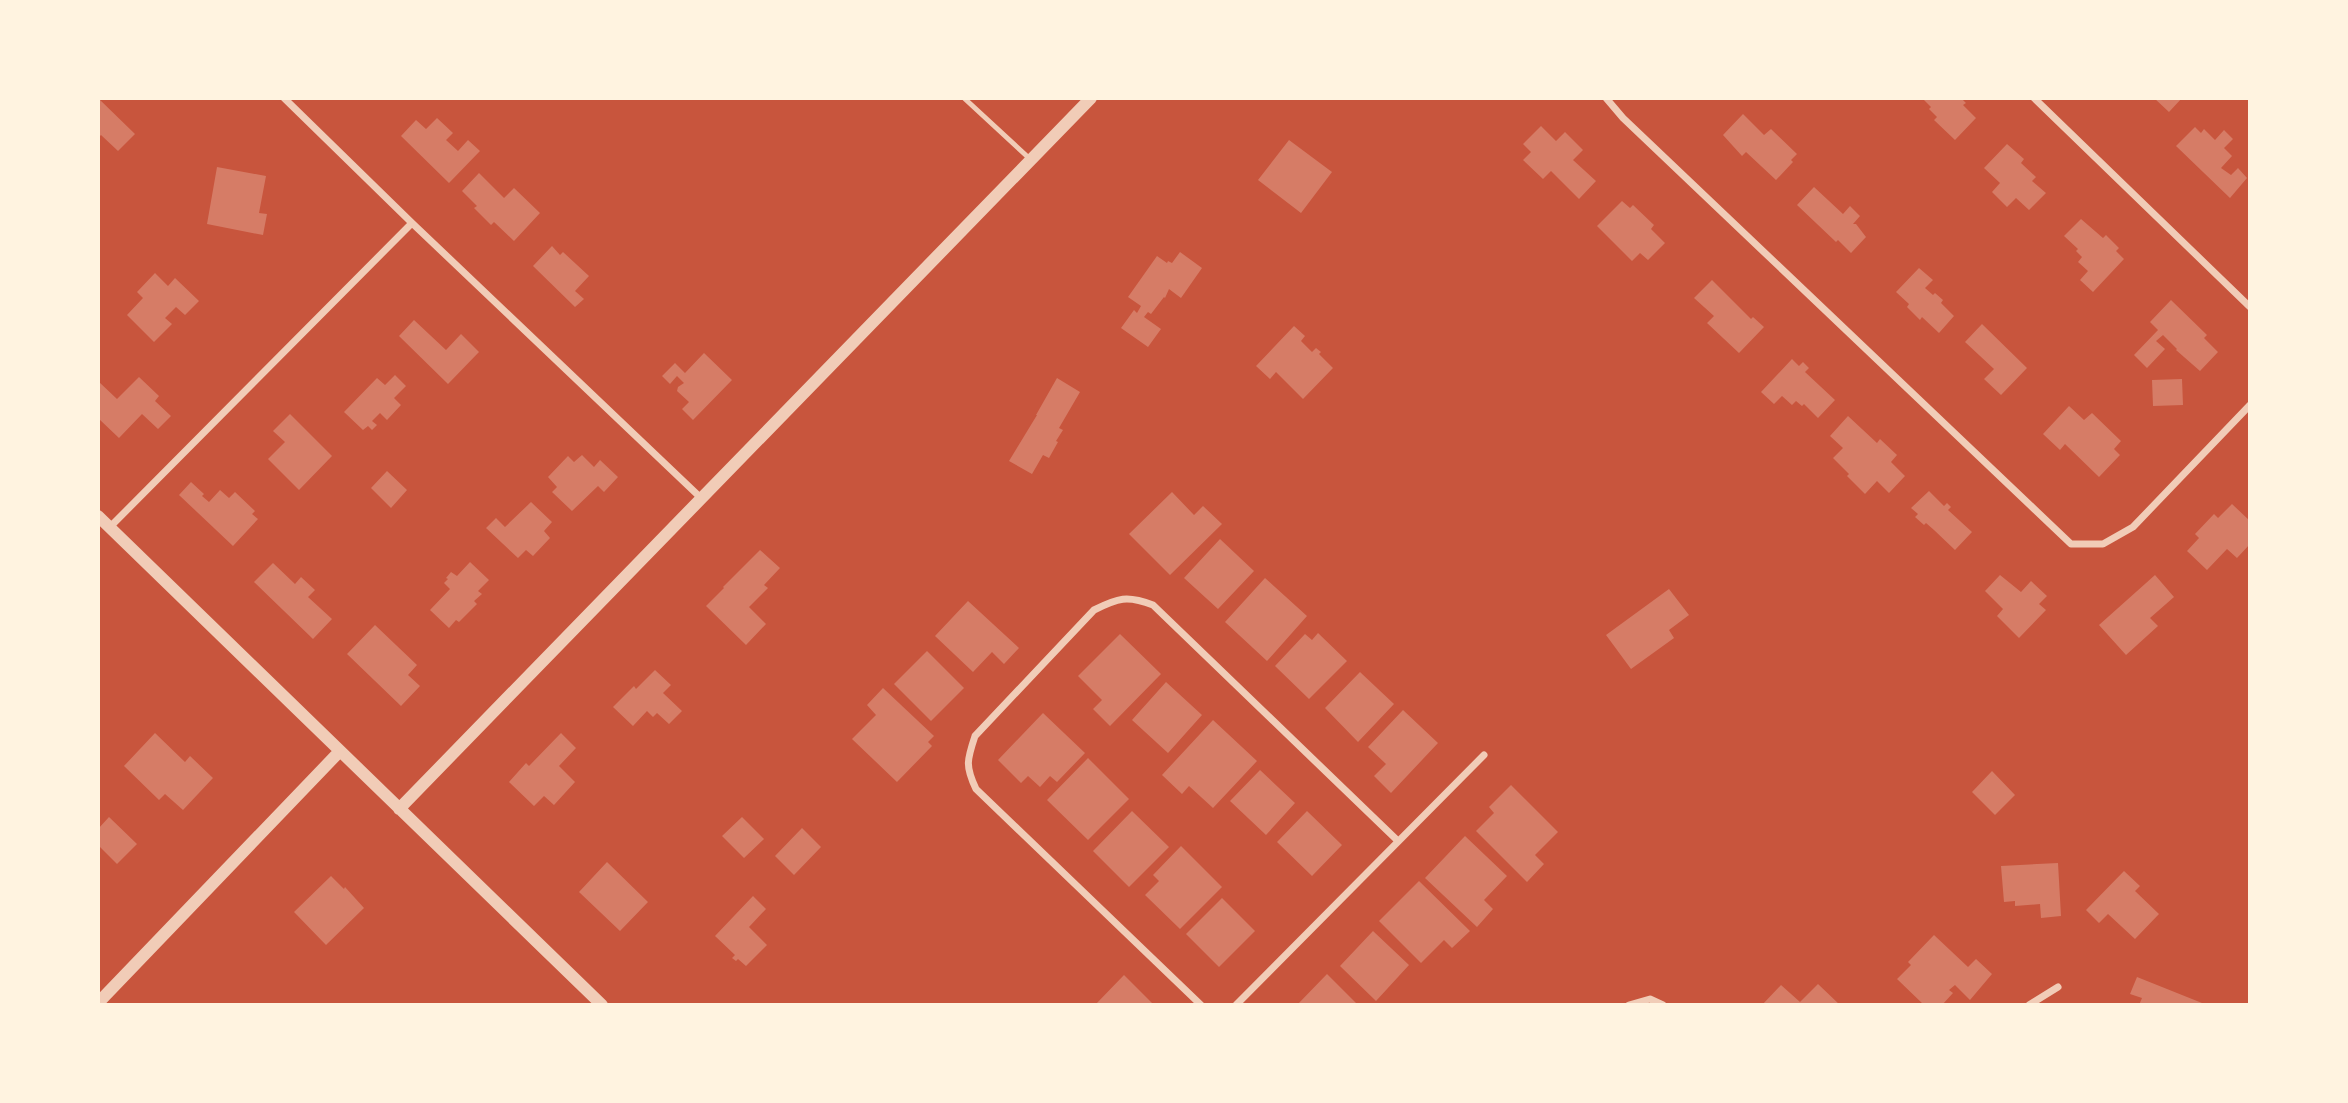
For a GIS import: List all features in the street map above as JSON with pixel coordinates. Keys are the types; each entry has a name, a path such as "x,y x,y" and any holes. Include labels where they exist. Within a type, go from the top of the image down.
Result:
{"street":[{"path":"284,98 701,498"},
{"path":"399,809 1091,98"},
{"path":"1606,98 1633,127 2071,544 2103,544 2133,527 2250,405"},
{"path":"2034,98 2250,307"},
{"path":"110,527 412,223"},
{"path":"98,516 602,1005"},
{"path":"1201,1005 976,789 969,773 967,760 975,736 1094,610 1114,600 1134,598 1153,605 1398,841"},
{"path":"98,1003 340,751"},
{"path":"1236,1005 1484,755"},
{"path":"2029,1005 2058,987"},
{"path":"1629,1005 1650,999 1663,1005"}],"lane":[{"path":"964,98 1030,159"}],"building":[{"path":"98,98 135,134 118,151 101,135 98,138"},
{"path":"1922,98 1961,98 1966,103 1963,105 1976,118 1955,140 1934,120 1937,117"},
{"path":"2154,98 2182,98 2169,112"},
{"path":"1743,114 1764,135 1771,129 1797,154 1776,180 1746,152 1742,156 1723,135"},
{"path":"437,118 453,133 446,140 458,151 468,140 480,151 449,183 401,136 416,120 426,129"},
{"path":"1541,126 1556,141 1565,132 1583,150 1573,160 1596,181 1579,199 1551,171 1543,179 1523,160 1531,152 1523,144"},
{"path":"2195,127 2201,133 2204,129 2215,140 2224,130 2233,139 2224,148 2232,156 2221,168 2231,175 2238,168 2247,178 2230,198 2176,146"},
{"path":"1289,140 1332,172 1301,213 1258,180"},
{"path":"2007,144 2024,159 2021,163 2036,177 2032,181 2046,193 2029,210 2016,198 2007,207 1992,192 2000,183 1984,168"},
{"path":"217,167 266,176 259,213 267,214 263,235 207,224"},
{"path":"479,173 504,198 514,188 540,213 514,241 494,222 491,225 462,191"},
{"path":"1814,187 1843,214 1850,206 1860,216 1853,224 1856,224 1866,237 1851,253 1797,205"},
{"path":"1622,201 1630,208 1633,205 1654,225 1651,229 1665,243 1648,260 1640,253 1632,261 1597,226"},
{"path":"2081,219 2103,238 2106,235 2119,248 2116,251 2124,259 2093,292 2080,280 2088,271 2078,262 2082,257 2076,251 2078,249 2064,236"},
{"path":"552,246 560,255 563,252 589,276 575,291 584,299 575,307 533,266"},
{"path":"1180,252 1202,268 1181,298 1169,289 1151,314 1148,312 1144,317 1161,329 1148,347 1121,328 1134,310 1137,313 1141,306 1128,297 1157,256 1167,263 1172,263"},
{"path":"1919,268 1933,280 1925,288 1943,300 1941,303 1954,316 1939,333 1922,317 1920,320 1896,292"},
{"path":"155,273 168,286 175,278 199,301 185,315 176,307 165,318 172,324 154,342 127,315 143,298 137,292"},
{"path":"1712,280 1751,319 1753,317 1764,327 1739,353 1707,323 1714,316 1694,298"},
{"path":"2171,300 2207,335 2204,338 2218,352 2200,371 2163,335 2156,341 2165,349 2147,368 2134,355 2158,330 2150,322"},
{"path":"414,320 446,350 461,334 479,352 448,384 399,336"},
{"path":"1982,324 2027,368 2001,395 1984,379 1994,369 1965,342"},
{"path":"1294,326 1305,336 1301,341 1312,352 1316,348 1321,352 1319,354 1333,368 1303,399 1276,372 1270,379 1256,366"},
{"path":"704,353 732,380 693,420 682,409 689,402 677,391 684,383 677,376 670,384 662,376 675,363 685,373"},
{"path":"1792,359 1799,366 1803,362 1809,368 1805,372 1835,400 1818,418 1804,404 1802,406 1796,401 1792,405 1782,396 1774,404 1761,392"},
{"path":"395,375 406,386 394,398 401,405 387,420 380,413 372,421 377,425 372,430 368,426 363,430 344,412 377,378 385,385"},
{"path":"139,377 159,396 155,401 171,416 158,429 142,414 119,438 99,419 98,381 117,399"},
{"path":"1057,378 1080,392 1059,428 1063,430 1049,458 1043,455 1032,474 1009,461"},
{"path":"2182,379 2183,405 2153,406 2152,380"},
{"path":"2069,406 2084,420 2092,413 2121,441 2114,449 2120,455 2099,477 2065,444 2060,450 2043,434"},
{"path":"290,414 332,456 299,490 268,459 285,442 273,431"},
{"path":"1848,416 1877,443 1880,439 1897,455 1891,462 1905,476 1889,493 1877,481 1865,494 1833,458 1843,448 1830,436"},
{"path":"582,455 594,467 600,460 618,477 604,492 598,486 572,511 552,492 557,487 548,477 568,456 574,462"},
{"path":"387,471 407,490 391,508 371,488"},
{"path":"191,482 209,502 220,490 229,498 235,492 255,511 252,514 258,519 233,546 179,495"},
{"path":"1929,491 1944,506 1947,503 1951,507 1948,510 1972,532 1955,550 1926,523 1924,525 1915,517 1918,514 1911,508"},
{"path":"1172,492 1194,515 1203,506 1222,524 1170,575 1129,534"},
{"path":"531,502 552,522 544,531 550,538 533,556 526,550 518,558 486,528 496,518 505,527"},
{"path":"2232,504 2250,521 2250,544 2237,558 2227,549 2207,570 2187,551 2199,538 2195,534 2214,514 2218,518"},
{"path":"1220,539 1254,571 1218,609 1184,578"},
{"path":"760,550 780,568 764,585 768,588 749,607 766,624 746,645 706,606"},
{"path":"470,562 489,580 478,591 482,594 474,601 477,604 449,628 430,610 450,589 444,583 451,572 457,576"},
{"path":"273,563 295,584 301,577 315,590 308,597 332,619 313,639 254,582"},
{"path":"2000,575 2021,592 2031,581 2047,596 2039,604 2046,610 2019,638 1997,616 2003,609 1985,591"},
{"path":"2155,575 2174,597 2150,618 2158,626 2126,655 2099,625"},
{"path":"1265,578 1307,616 1267,661 1225,622"},
{"path":"1669,589 1689,615 1669,630 1674,638 1631,669 1606,635"},
{"path":"968,601 1019,648 1004,664 992,652 973,672 935,636"},
{"path":"375,625 417,665 408,675 420,686 401,706 347,654"},
{"path":"1318,633 1347,661 1309,699 1275,666 1305,634 1312,640"},
{"path":"1120,634 1161,674 1110,726 1093,709 1102,700 1078,676"},
{"path":"927,651 964,688 931,721 894,684"},
{"path":"655,670 671,685 663,693 682,711 669,724 657,713 653,717 647,711 633,726 613,707"},
{"path":"1360,672 1394,704 1358,742 1325,708"},
{"path":"1166,682 1202,715 1168,753 1132,720"},
{"path":"883,688 934,736 928,742 932,746 897,782 852,739 876,715 867,705"},
{"path":"1403,710 1438,743 1391,793 1374,776 1386,764 1368,747"},
{"path":"1043,713 1085,753 1057,782 1050,776 1040,787 1028,776 1021,783 998,760"},
{"path":"1213,720 1257,761 1213,808 1189,786 1182,794 1162,775"},
{"path":"155,733 185,762 190,756 213,778 183,810 165,794 159,800 124,766"},
{"path":"561,733 576,748 559,766 575,782 554,805 544,796 534,806 509,782 526,763 529,766"},
{"path":"1088,758 1129,799 1088,840 1047,800"},
{"path":"1260,770 1295,803 1266,835 1230,801"},
{"path":"1992,771 2015,795 1995,815 1972,792"},
{"path":"1511,785 1558,832 1535,855 1544,864 1527,882 1476,831 1494,813 1489,807"},
{"path":"1132,811 1169,847 1129,887 1093,851"},
{"path":"1307,811 1342,845 1312,876 1277,842"},
{"path":"109,817 137,844 117,864 98,845 98,829"},
{"path":"742,817 764,839 744,858 722,836"},
{"path":"802,828 821,847 794,875 775,856"},
{"path":"1465,836 1507,876 1484,900 1493,909 1477,927 1425,878"},
{"path":"1181,846 1222,887 1180,929 1145,895 1159,881 1153,875"},
{"path":"607,862 648,902 620,931 579,892"},
{"path":"2058,863 2061,916 2041,918 2040,904 2015,906 2015,901 2004,902 2001,866"},
{"path":"2124,871 2140,886 2135,891 2159,914 2135,939 2108,914 2099,923 2086,910"},
{"path":"331,876 364,908 326,945 294,912"},
{"path":"1419,881 1470,931 1452,948 1444,940 1421,963 1379,921"},
{"path":"753,896 766,909 749,927 767,945 746,966 738,959 736,961 732,958 735,955 715,936"},
{"path":"1222,898 1255,931 1219,967 1186,934"},
{"path":"1373,931 1409,965 1376,1001 1340,966"},
{"path":"1934,935 1968,967 1976,959 1992,974 1970,1000 1955,985 1949,990 1953,993 1942,1005 1924,1005 1897,979 1911,965 1908,962"},
{"path":"1327,974 1358,1005 1297,1005"},
{"path":"1124,975 1154,1005 1095,1005"},
{"path":"2137,977 2207,1005 2139,1005 2142,998 2130,994"},
{"path":"1818,984 1840,1005 1762,1005 1781,985 1800,1002"}]}
